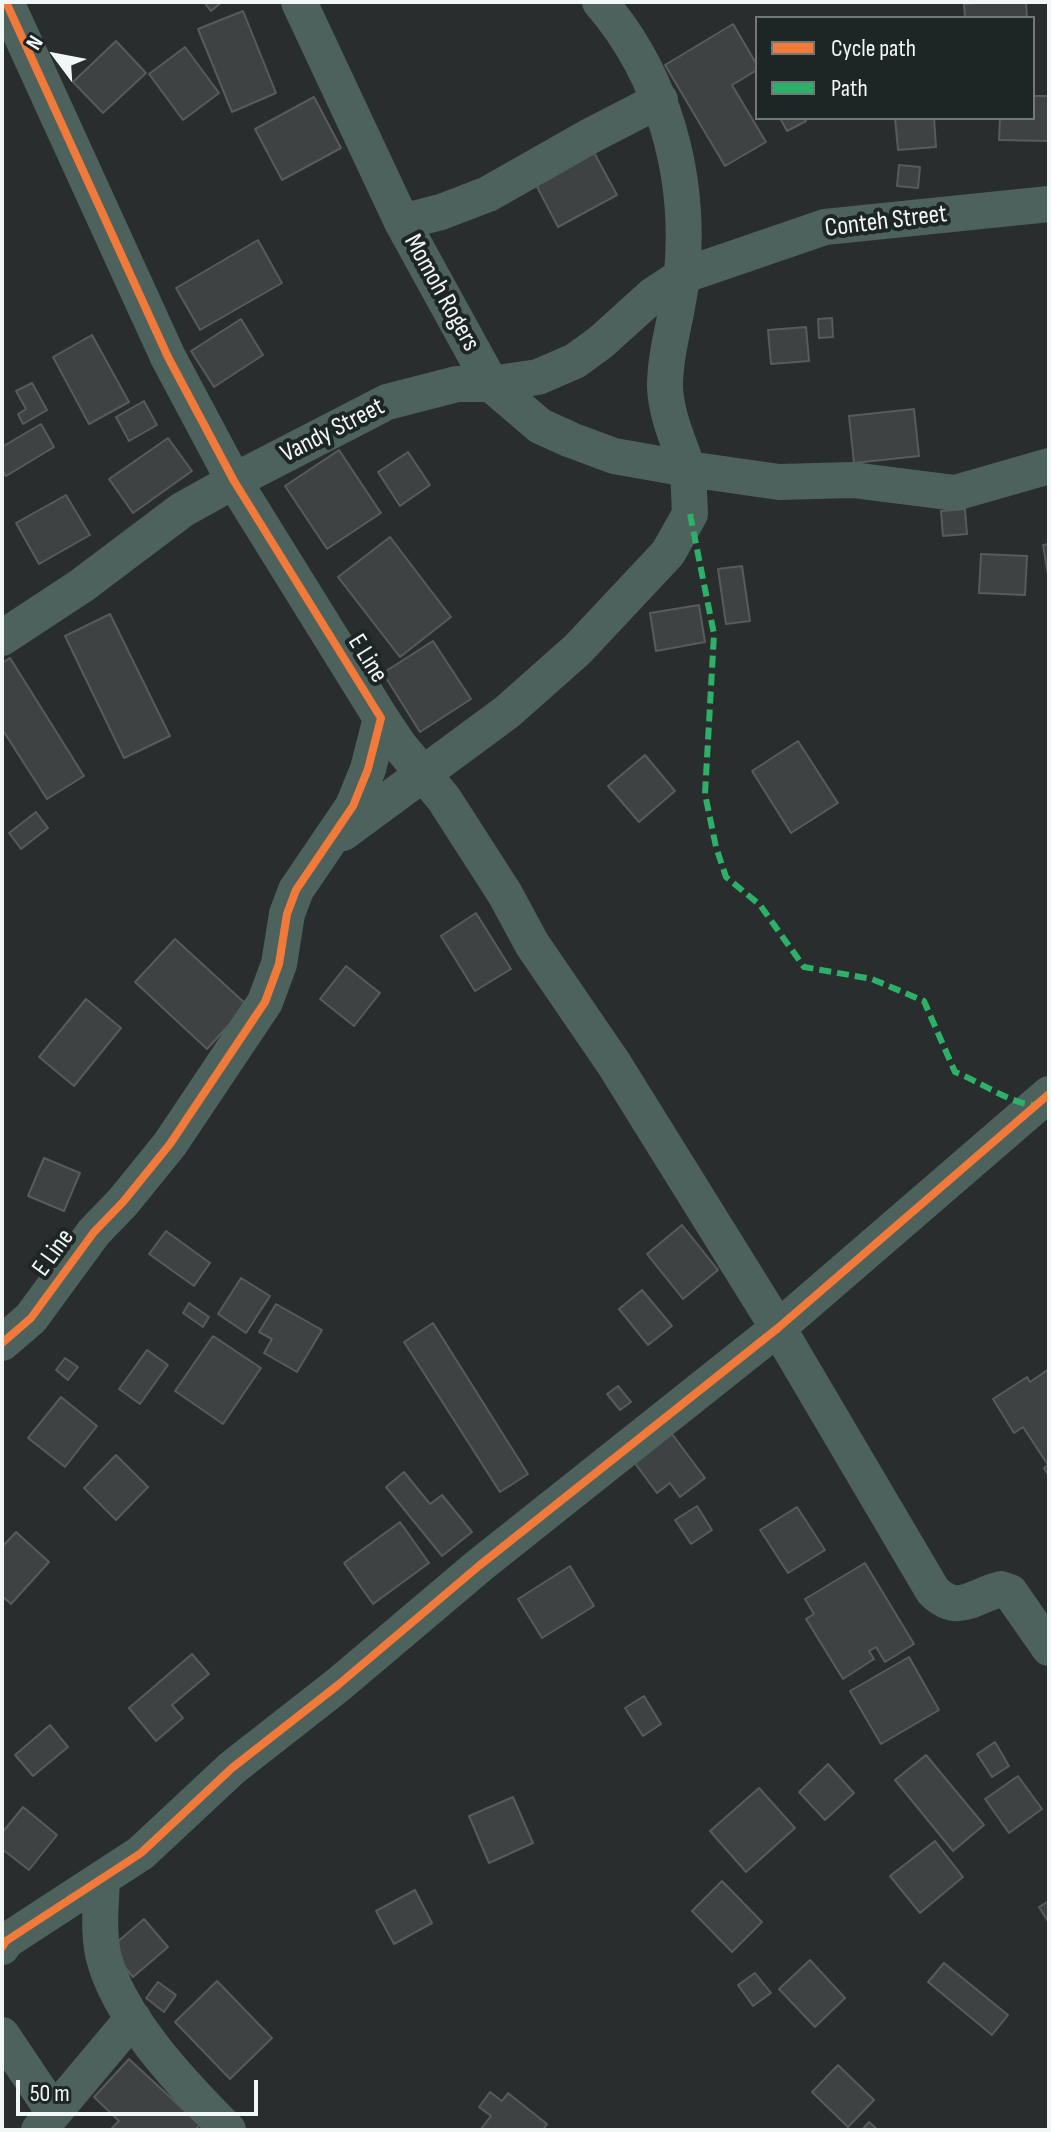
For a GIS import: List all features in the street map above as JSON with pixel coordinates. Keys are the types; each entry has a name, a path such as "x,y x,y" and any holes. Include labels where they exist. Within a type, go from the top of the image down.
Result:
{"street":[{"name":"E Line","path":"2,1343 31,1318 94,1232 170,1144 265,1002 279,964 287,914 296,890 353,806 368,769 381,718 234,481 168,357 6,2"},
{"name":"Momoh Rogers","path":"299,2 402,222 491,384 540,426 614,456 779,482 853,480 955,493 1049,466"},
{"path":"325,846 507,712 578,649 668,553 690,514 688,469 672,425 665,389 668,349 682,276 685,230 680,178 660,100 635,48 600,2"},
{"path":"402,222 441,212 488,194 660,100"},
{"name":"Conteh Street","path":"682,276 825,227 1049,204"},
{"name":"Vandy Street","path":"2,638 81,586 182,510 234,481 387,402 457,384 491,384 538,377 575,361 653,295 682,276"},
{"path":"381,718 444,799 497,881 532,944 614,1064 778,1328 933,1591 943,1601 953,1605 1001,1589 1010,1592 1049,1648"},
{"path":"2,1947 6,1941 141,1853 232,1768 338,1685 480,1565 778,1328 1049,1094"},
{"path":"102,1880 100,1928 102,1952 109,1976 133,2018 167,2066 228,2130"},
{"path":"2,2035 46,2121 133,2018"}],"building":[{"path":"204,2 222,2 211,11"},
{"path":"1026,2 1027,16 965,16 964,4"},
{"path":"243,11 276,93 232,112 198,29"},
{"path":"733,24 755,62 755,71 732,85 766,142 725,166 665,65"},
{"path":"116,41 146,73 103,113 73,82"},
{"path":"185,47 219,93 183,120 149,74"},
{"path":"1035,96 1049,96 1049,141 999,140 1000,120 1035,120"},
{"path":"314,97 341,148 282,180 255,129"},
{"path":"781,120 806,120 806,121 787,131"},
{"path":"895,120 934,120 936,147 898,150"},
{"path":"591,147 617,195 558,227 533,179"},
{"path":"899,165 920,167 918,188 897,186"},
{"path":"258,240 282,283 200,330 176,288"},
{"path":"832,318 833,337 819,338 818,319"},
{"path":"241,319 263,355 214,387 191,351"},
{"path":"806,327 809,361 771,364 768,330"},
{"path":"92,335 129,402 89,424 53,357"},
{"path":"32,383 47,410 23,424 18,414 26,409 16,391"},
{"path":"144,401 157,425 129,441 116,417"},
{"path":"914,409 919,456 854,463 849,416"},
{"path":"41,424 54,447 6,476 2,470 2,447"},
{"path":"168,438 192,471 133,513 109,479"},
{"path":"339,450 381,513 327,549 285,486"},
{"path":"408,452 430,485 400,506 378,472"},
{"path":"66,495 90,535 39,564 16,523"},
{"path":"965,509 967,534 943,536 941,511"},
{"path":"390,537 451,617 400,657 338,577"},
{"path":"1049,544 1049,581 1043,545"},
{"path":"981,554 1027,556 1025,595 979,593"},
{"path":"742,566 750,621 726,624 718,569"},
{"path":"699,605 705,642 656,651 650,613"},
{"path":"110,614 170,736 124,758 65,636"},
{"path":"433,641 471,699 420,732 383,673"},
{"path":"10,658 84,776 47,799 2,729 2,663"},
{"path":"798,741 838,803 791,833 752,771"},
{"path":"645,755 675,791 639,822 608,786"},
{"path":"36,812 48,828 21,849 9,833"},
{"path":"476,913 511,969 475,991 441,936"},
{"path":"175,939 247,1005 207,1049 135,982"},
{"path":"346,966 380,993 354,1026 320,999"},
{"path":"86,999 121,1028 74,1086 39,1057"},
{"path":"44,1158 80,1173 64,1211 28,1196"},
{"path":"682,1225 718,1270 683,1299 647,1254"},
{"path":"166,1231 210,1263 194,1286 149,1254"},
{"path":"241,1278 270,1296 246,1333 218,1314"},
{"path":"642,1290 672,1326 648,1345 619,1309"},
{"path":"189,1303 209,1317 203,1327 183,1313"},
{"path":"276,1304 322,1330 297,1372 264,1353 272,1339 259,1332"},
{"path":"433,1323 528,1474 500,1492 404,1342"},
{"path":"213,1336 261,1368 223,1424 175,1391"},
{"path":"147,1350 168,1365 140,1404 119,1389"},
{"path":"65,1358 78,1367 68,1380 56,1370"},
{"path":"1049,1369 1049,1476 1044,1468 1048,1465 1023,1427 1014,1433 993,1399 1027,1377 1030,1382"},
{"path":"618,1386 631,1402 620,1410 607,1394"},
{"path":"61,1397 97,1426 65,1467 28,1438"},
{"path":"672,1434 705,1478 680,1497 670,1483 657,1493 634,1462"},
{"path":"116,1455 148,1487 116,1520 84,1488"},
{"path":"404,1472 430,1504 442,1495 472,1532 442,1556 386,1487"},
{"path":"697,1506 712,1530 691,1544 675,1520"},
{"path":"797,1507 825,1550 788,1573 760,1530"},
{"path":"400,1522 429,1563 373,1604 344,1563"},
{"path":"16,1532 49,1562 11,1604 2,1596 2,1547"},
{"path":"865,1563 914,1644 885,1662 876,1647 869,1651 874,1659 843,1679 806,1619 814,1614 805,1599"},
{"path":"570,1566 594,1606 542,1638 518,1599"},
{"path":"192,1654 209,1674 172,1705 183,1718 156,1741 129,1708"},
{"path":"909,1657 939,1710 881,1744 850,1691"},
{"path":"644,1696 661,1724 643,1736 625,1708"},
{"path":"50,1725 68,1747 33,1776 15,1755"},
{"path":"995,1742 1009,1766 992,1777 977,1754"},
{"path":"926,1755 984,1825 953,1851 895,1780"},
{"path":"828,1764 854,1793 825,1820 799,1792"},
{"path":"1018,1776 1042,1809 1009,1833 985,1799"},
{"path":"759,1788 795,1828 746,1872 710,1831"},
{"path":"513,1797 533,1843 489,1863 469,1816"},
{"path":"23,1807 57,1835 29,1870 2,1849 2,1833"},
{"path":"935,1841 963,1877 920,1913 890,1876"},
{"path":"722,1881 762,1922 732,1952 692,1911"},
{"path":"415,1890 432,1923 394,1944 376,1911"},
{"path":"1049,1901 1049,1923 1039,1907"},
{"path":"144,1919 168,1947 133,1977 109,1949"},
{"path":"810,1960 845,1998 815,2027 779,1989"},
{"path":"944,1963 1008,2015 992,2035 928,1982"},
{"path":"755,1973 771,1993 753,2006 738,1985"},
{"path":"217,1981 272,2038 230,2079 175,2022"},
{"path":"158,1982 176,1995 164,2012 146,1998"},
{"path":"129,2059 200,2125 195,2130 112,2128 119,2121 94,2097"},
{"path":"838,2065 874,2100 848,2127 812,2092"},
{"path":"490,2092 502,2101 508,2093 547,2124 543,2130 480,2130 491,2116 479,2107"},
{"path":"869,2122 878,2130 862,2130"}],"marked path":[{"path":"690,514 714,634 705,794 726,877 760,905 804,967 872,979 924,1001 955,1072 1007,1097 1037,1105"}],"cycle path":[{"path":"2,1343 31,1318 94,1232 170,1144 265,1002 279,964 287,914 296,890 353,806 368,769 381,718 234,481 168,357 6,2"},
{"path":"2,1947 6,1941 141,1853 232,1768 338,1685 480,1565 778,1328 1049,1094"}]}
